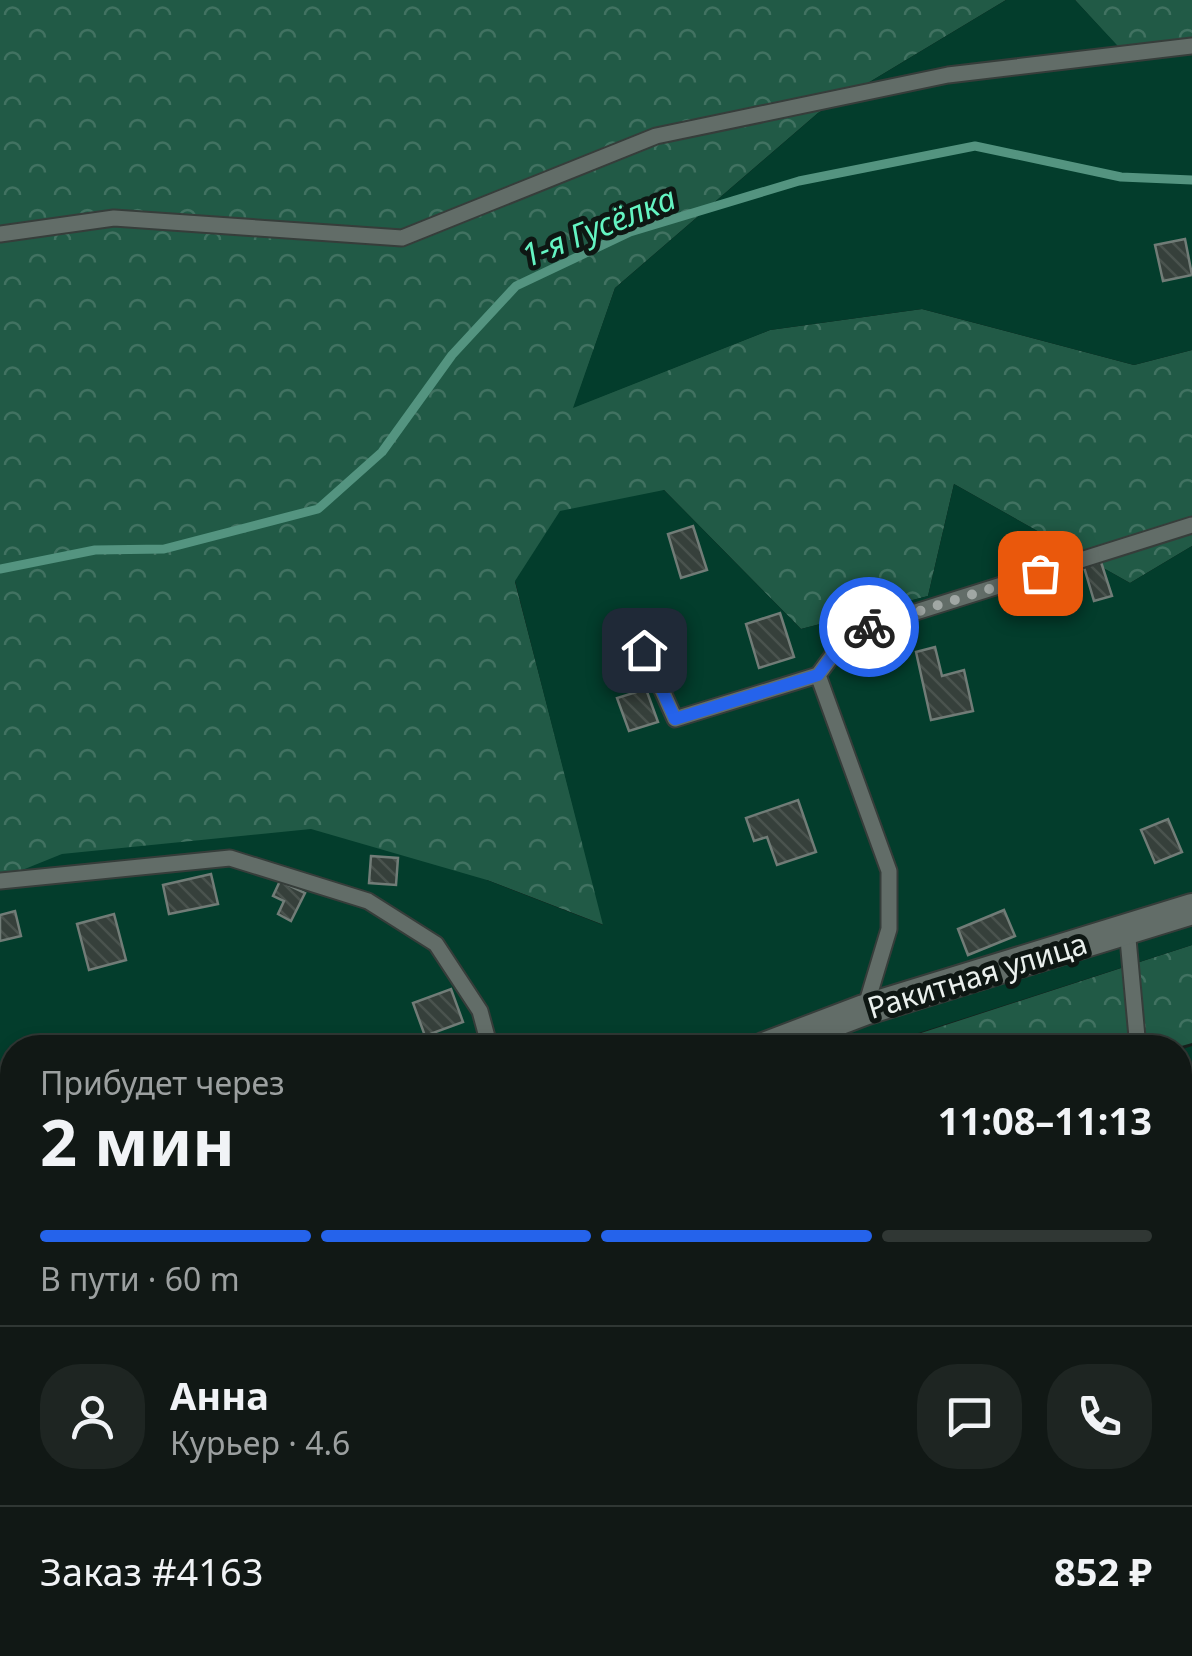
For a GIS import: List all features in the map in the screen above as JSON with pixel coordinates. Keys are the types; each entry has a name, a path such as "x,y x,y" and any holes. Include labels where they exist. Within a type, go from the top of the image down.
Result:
{"street":[{"name":"Ракитная улица","path":"798,1035 864,1010 1192,908"}],"lane":[{"path":"0,234 114,218 402,238 656,136 948,75 1192,46"},
{"path":"644,650 675,719 818,675 849,633 1192,525"},
{"path":"818,675 890,871 889,929 864,1010"},
{"path":"0,881 230,858 368,901 436,944 480,1011 486,1035"},
{"path":"1127,928 1137,1035"}],"green space":[{"path":"0,0 1006,0 818,113 615,288 574,407 770,330 922,309 1134,365 1192,350 1192,546 1130,583 954,484 928,596 801,629 664,490 515,582 604,925 487,880 0,879"},
{"path":"1006,0 1075,0 1129,58 1192,39 1192,350 1134,365 922,309 770,330 573,408 615,288 818,113"},
{"path":"1075,0 1192,0 1192,39 1129,59"},
{"path":"954,484 1130,583 1192,546 1192,945 912,1035 0,1035 0,879 62,854 311,829 487,880 603,925 515,581 560,511 664,490 801,629 928,596"},
{"path":"1192,945 1192,1035 915,1035"}],"building":[{"path":"1185,239 1192,275 1163,281 1155,245"},
{"path":"693,526 707,570 681,578 668,534"},
{"path":"1101,562 1112,596 1094,601 1084,567"},
{"path":"780,613 794,657 759,668 746,624"},
{"path":"935,647 942,676 964,670 973,711 931,720 916,652"},
{"path":"646,689 658,722 629,731 617,698"},
{"path":"798,800 816,852 777,865 767,837 754,841 746,818"},
{"path":"1168,819 1182,852 1155,863 1141,830"},
{"path":"371,856 398,858 396,885 369,883"},
{"path":"211,874 218,904 169,914 163,885"},
{"path":"280,881 305,893 291,921 278,914 284,901 273,896"},
{"path":"1004,910 1015,936 968,955 958,929"},
{"path":"15,911 21,936 0,941 0,915"},
{"path":"114,914 126,960 89,970 77,924"},
{"path":"451,989 463,1022 425,1035 413,1003"}],"waterway":[{"name":"1-я Гусёлка","path":"0,569 95,550 164,549 318,509 382,452 452,355 516,286 630,232 799,181 975,146 1121,177 1192,180"}],"way so far":[{"path":"869,627 1040,573"}],"route":[{"path":"644,650 675,719 818,675 849,633 869,627"}]}
